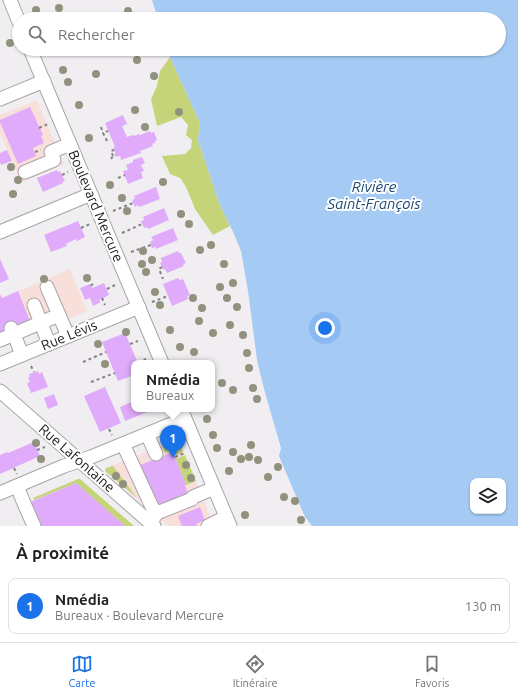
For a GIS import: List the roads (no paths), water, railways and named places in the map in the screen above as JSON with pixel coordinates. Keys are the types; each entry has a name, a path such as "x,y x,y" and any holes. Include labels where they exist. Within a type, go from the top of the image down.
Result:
{"street":[{"path":"10,0 15,12"},
{"name":"Boulevard Mercure","path":"33,56 161,360"},
{"path":"0,99 44,81"},
{"path":"25,172 54,160 51,152 70,144"},
{"path":"0,232 91,194"},
{"path":"47,287 68,336"},
{"path":"34,305 49,344"},
{"name":"Rue Lévis","path":"0,364 139,307"},
{"path":"0,340 12,331 59,316"},
{"path":"12,331 22,355"},
{"name":"Rue Lafontaine","path":"0,391 153,522"},
{"path":"0,493 18,481 91,458 124,444 147,434 183,414 228,522 208,526"},
{"path":"147,434 156,454"},
{"path":"124,444 152,507 153,522 193,497 214,488"},
{"path":"18,481 22,501 34,526"}],"water":[{"name":"Rivière Saint-François","path":"152,0 518,0 518,526 312,526 305,517 279,456 281,448 257,360 241,251 219,203 198,140 200,123 170,56 506,56 506,12 156,12"}],"place":[{"name":"Nmédia","path":"173,458"}]}
